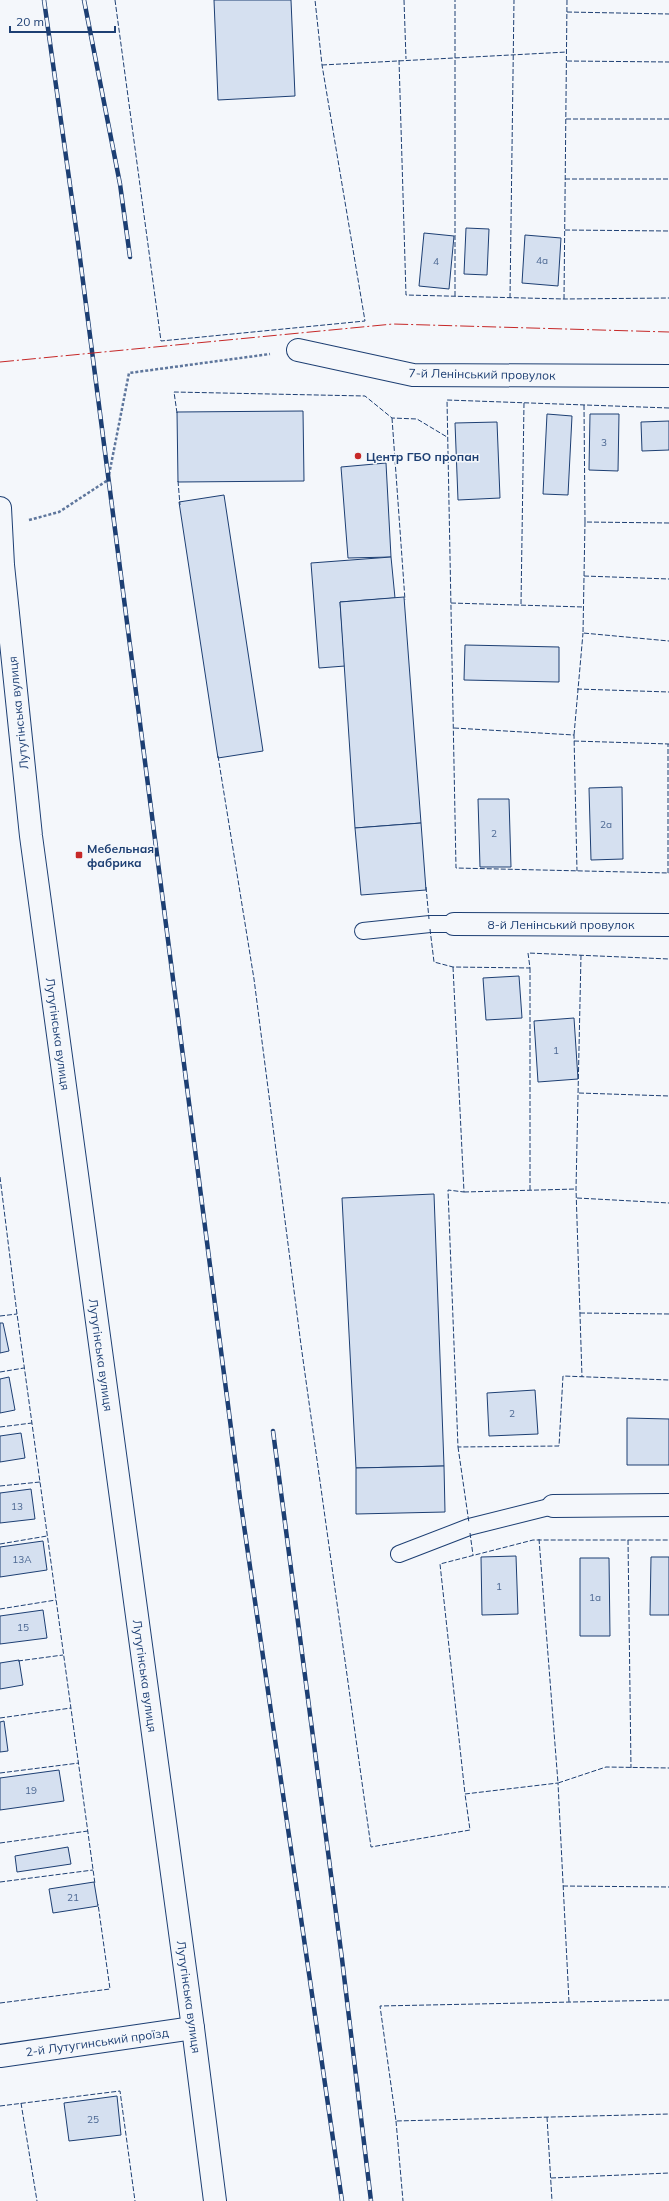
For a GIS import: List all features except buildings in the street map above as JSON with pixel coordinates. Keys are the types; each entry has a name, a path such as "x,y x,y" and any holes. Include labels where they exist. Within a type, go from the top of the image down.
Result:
{"main road":[{"name":"7-й Ленінський провулок","path":"298,350 413,375 669,376"},
{"name":"Лутугінська вулиця","path":"1,517 2,565 31,836 193,2028 215,2201"},
{"name":"8-й Ленінський провулок","path":"454,924 669,925"},
{"path":"553,1506 669,1505"},
{"name":"2-й Лутугинський проїзд","path":"0,2056 193,2028"}],"lane":[{"path":"363,931 430,924 454,924"},
{"path":"399,1554 469,1527 553,1506"}],"path":[{"path":"1,517 59,512 108,480 129,373 298,350"}],"railway":[{"path":"44,0 77,235 240,1498 342,2201"},
{"path":"84,0 120,184 130,257"},
{"path":"273,1431 342,1959 371,2201"}],"fence":[{"path":"115,0 161,341 365,321 322,65 315,0"},
{"path":"404,0 406,59"},
{"path":"455,0 455,296"},
{"path":"510,298 514,0"},
{"path":"564,299 567,0"},
{"path":"567,12 669,14"},
{"path":"322,65 567,52"},
{"path":"399,60 406,295 564,299 669,298"},
{"path":"567,61 669,62"},
{"path":"566,119 669,119"},
{"path":"565,179 669,179"},
{"path":"565,230 669,231"},
{"path":"177,413 174,392 365,396 392,418 417,419 447,437"},
{"path":"669,408 447,400 456,868 669,873"},
{"path":"521,604 524,403"},
{"path":"584,405 585,522"},
{"path":"392,418 405,600"},
{"path":"178,481 180,505"},
{"path":"669,523 585,522 583,633 669,641"},
{"path":"584,576 669,579"},
{"path":"451,603 583,607"},
{"path":"574,735 583,633"},
{"path":"577,689 669,692"},
{"path":"454,728 574,735 577,871"},
{"path":"574,741 669,744"},
{"path":"668,744 668,873"},
{"path":"218,756 254,979 301,1345 371,1847 470,1830 465,1794"},
{"path":"426,887 429,919"},
{"path":"430,929 434,962 453,967 530,968 528,953 669,959"},
{"path":"581,955 576,1189 582,1377"},
{"path":"453,967 464,1192 448,1190 458,1447 559,1446 563,1376 669,1380"},
{"path":"530,968 530,1190"},
{"path":"579,1093 669,1096"},
{"path":"0,1177 17,1314 95,1884"},
{"path":"464,1192 576,1189"},
{"path":"577,1198 669,1203"},
{"path":"580,1313 669,1314"},
{"path":"0,1316 17,1314"},
{"path":"0,1372 24,1368"},
{"path":"0,1427 32,1423"},
{"path":"458,1447 469,1523"},
{"path":"0,1486 40,1482"},
{"path":"470,1533 473,1555"},
{"path":"0,1544 47,1536"},
{"path":"539,1539 558,1783 606,1767 669,1768"},
{"path":"569,2002 558,1783 465,1794 440,1564 533,1540 669,1540"},
{"path":"628,1540 631,1768"},
{"path":"0,1609 56,1600"},
{"path":"18,1661 63,1655"},
{"path":"0,1718 71,1708"},
{"path":"0,1773 79,1763"},
{"path":"0,1843 88,1831"},
{"path":"0,1882 93,1870"},
{"path":"563,1886 669,1887"},
{"path":"0,2003 110,1989 98,1904"},
{"path":"669,2000 380,2006 396,2121 669,2114"},
{"path":"0,2106 120,2091 135,2201"},
{"path":"21,2103 37,2201"},
{"path":"547,2117 552,2201"},
{"path":"396,2121 403,2201"},
{"path":"551,2178 669,2173"}],"power":[{"path":"0,362 393,324 669,332"}],"place":[{"name":"Центр ГБО пропан","path":"358,456"},
{"name":"Мебельная фабрика","path":"79,855"}]}
